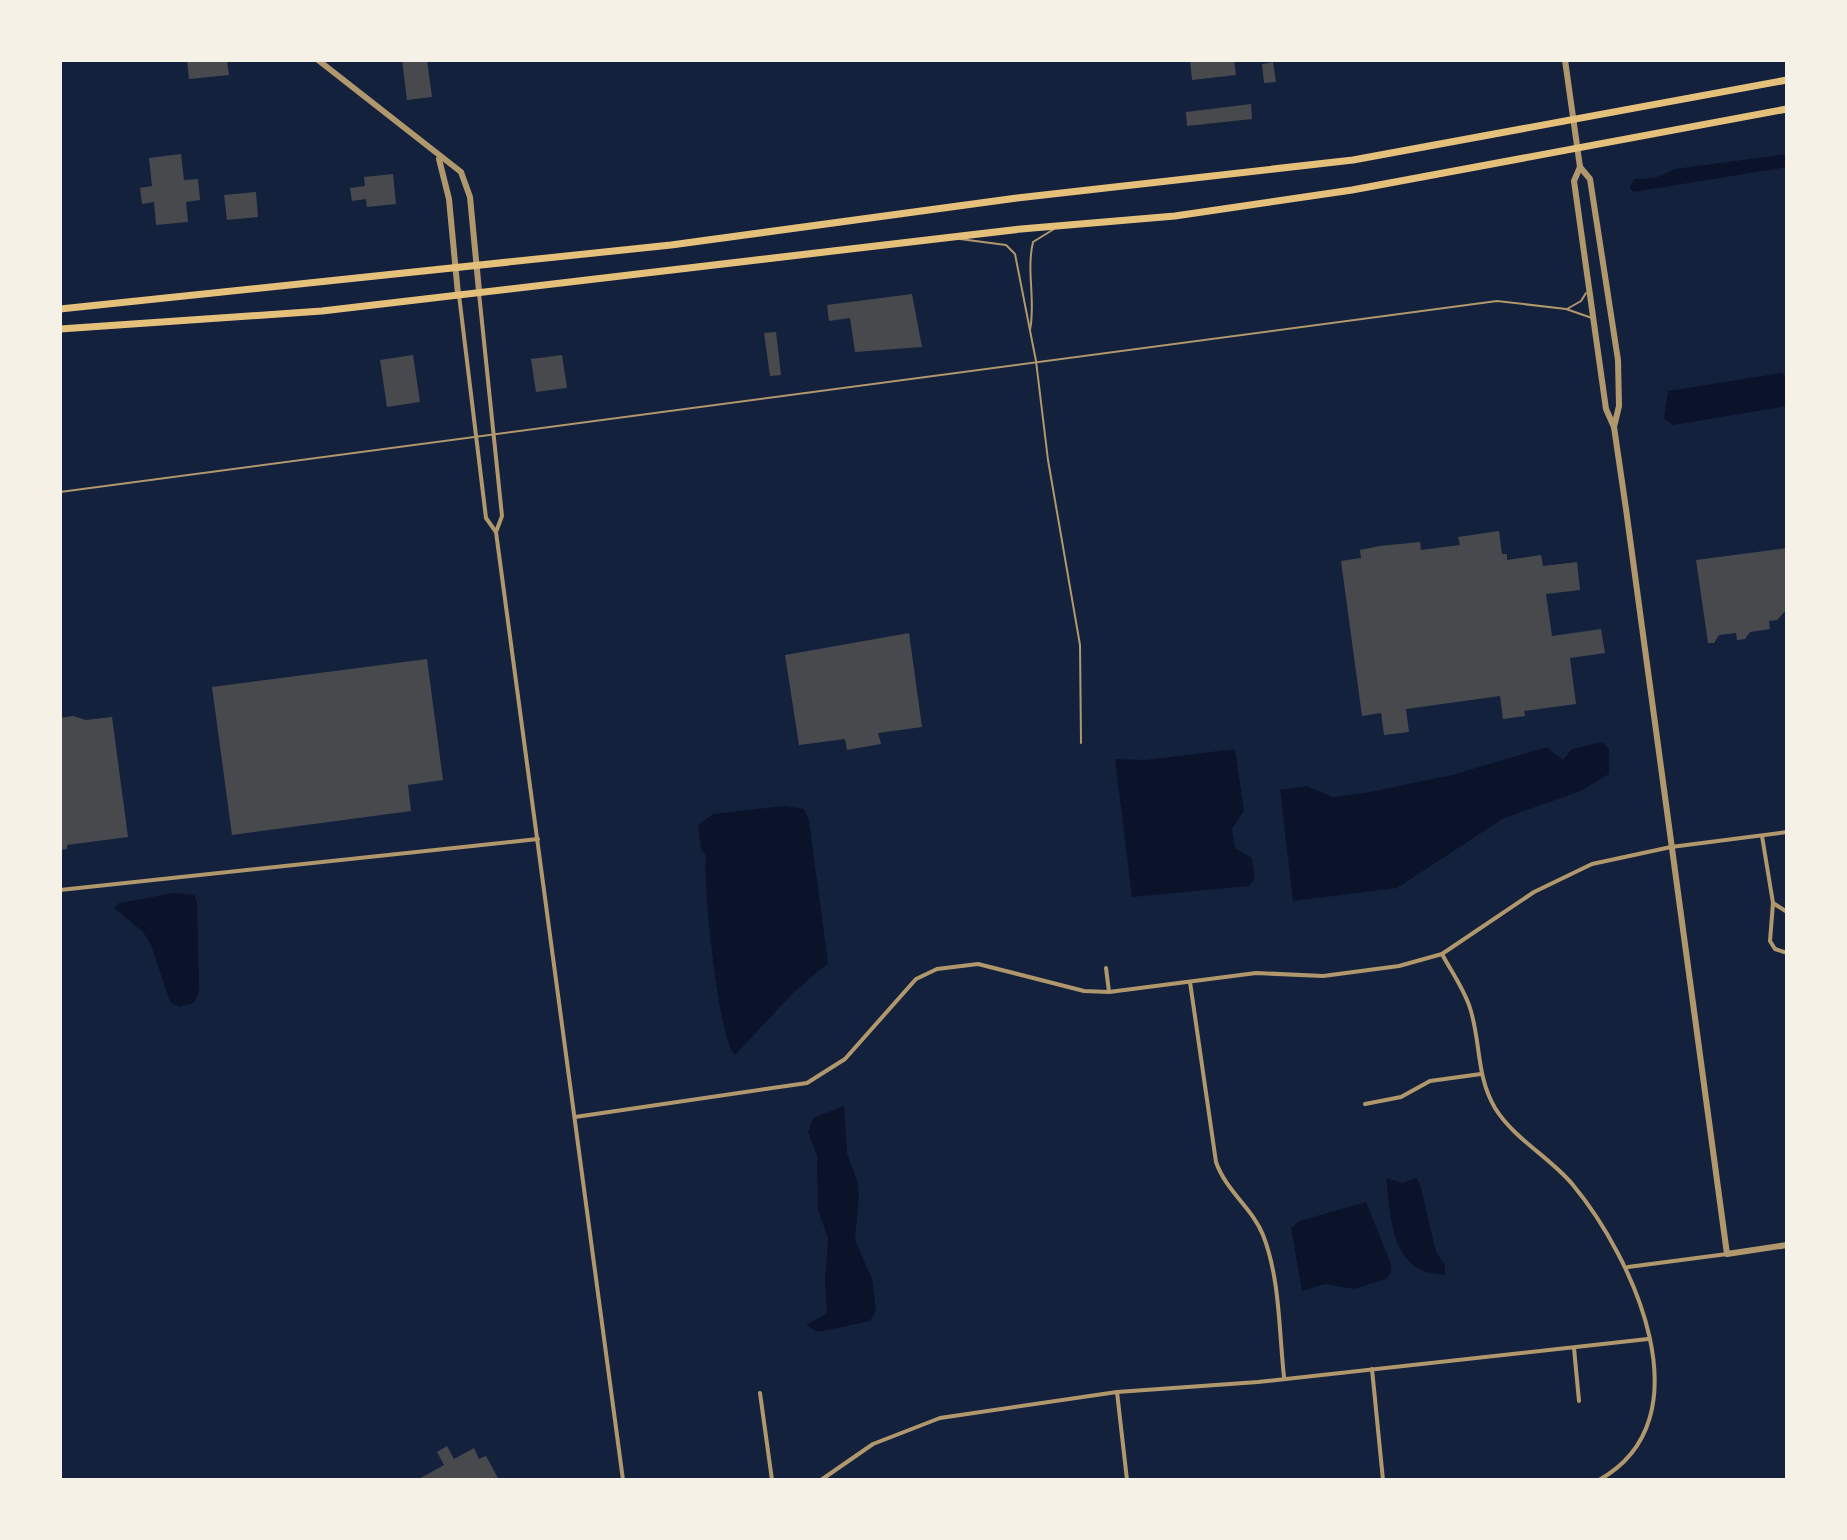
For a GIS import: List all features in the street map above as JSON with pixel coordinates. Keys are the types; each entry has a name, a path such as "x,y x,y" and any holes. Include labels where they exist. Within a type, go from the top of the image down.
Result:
{"main road":[{"path":"60,309 455,265 671,245 1017,198 1353,160 1787,80"},
{"path":"60,329 322,311 951,237 1175,216 1352,190 1787,109"}],"street":[{"path":"318,60 439,158 461,172 466,183 502,516 496,532"},
{"path":"1565,60 1580,167 1574,181 1606,409 1614,427 1727,1254"},
{"path":"439,158 449,199 486,518 496,532 623,1480"},
{"path":"1580,167 1590,179 1618,360 1619,406 1614,427"},
{"path":"575,1117 779,1090 807,1083 845,1059 896,998 916,979 937,969 978,964 1084,991 1109,992 1256,973 1341,974 1399,966 1442,954 1558,880 1592,864 1671,847 1787,832"},
{"path":"1762,836 1773,903 1770,941 1775,949 1787,953"},
{"path":"60,890 538,839"},
{"path":"1773,903 1787,912"},
{"path":"1442,954 1470,1007 1481,1074 1500,1115 1570,1181 1628,1267 1648,1339 1655,1395 1646,1429 1626,1460 1599,1480"},
{"path":"1106,968 1109,992"},
{"path":"1190,982 1214,1155 1228,1187 1262,1232 1266,1244 1284,1378"},
{"path":"1365,1104 1401,1097 1430,1081 1481,1074"},
{"path":"1628,1267 1787,1245"},
{"path":"821,1480 863,1449 925,1422 1117,1392 1284,1378 1648,1339"},
{"path":"1574,1347 1579,1401"},
{"path":"1372,1369 1383,1480"},
{"path":"1117,1392 1127,1480"},
{"path":"760,1393 772,1480"}],"lane":[{"path":"1030,331 1034,309 1029,262 1033,242 1059,226"},
{"path":"951,237 1006,245 1015,254 1036,361 1048,460 1080,645 1081,743"},
{"path":"1566,309 1581,301 1589,288"},
{"path":"60,492 1497,301 1566,309 1593,318"}],"water":[{"path":"1787,154 1787,167 1633,192 1630,187 1635,179 1655,178 1675,169"},
{"path":"1781,373 1787,376 1787,406 1673,425 1664,418 1668,391"},
{"path":"1602,742 1609,749 1609,774 1581,791 1504,818 1397,888 1293,901 1280,790 1307,786 1332,797 1365,793 1452,775 1547,747 1563,760 1572,749"},
{"path":"1235,749 1244,811 1232,829 1235,848 1252,858 1255,878 1249,886 1132,897 1115,759 1146,760"},
{"path":"785,806 804,809 809,821 828,963 793,993 735,1055 729,1045 718,994 709,926 706,855 701,850 698,825 713,814"},
{"path":"174,893 194,895 197,902 199,991 194,1003 179,1007 170,1002 151,945 143,932 114,908 119,903"},
{"path":"844,1106 847,1153 859,1196 855,1240 872,1279 876,1311 870,1321 818,1332 806,1325 827,1313 825,1282 828,1238 818,1210 817,1156 808,1132 813,1118"},
{"path":"1386,1178 1403,1183 1416,1178 1420,1184 1436,1252 1445,1265 1445,1275 1427,1272 1403,1255 1392,1226"},
{"path":"1366,1202 1391,1264 1391,1273 1386,1279 1354,1289 1325,1284 1302,1291 1291,1228 1299,1221"}],"building":[{"path":"187,60 227,60 229,75 189,79"},
{"path":"402,60 427,60 432,97 407,100"},
{"path":"1190,60 1234,60 1236,75 1192,80"},
{"path":"1273,62 1276,82 1264,83 1262,64"},
{"path":"1251,104 1252,119 1187,126 1186,112"},
{"path":"181,154 184,180 198,179 200,200 186,202 188,222 156,225 154,202 142,204 140,188 152,186 149,158"},
{"path":"393,174 396,204 367,207 366,199 352,201 350,188 365,186 364,177"},
{"path":"256,192 258,217 227,220 224,195"},
{"path":"912,294 922,347 855,352 850,318 829,321 827,305"},
{"path":"776,332 781,375 770,376 764,333"},
{"path":"413,355 420,402 387,407 380,360"},
{"path":"562,355 567,388 536,392 531,359"},
{"path":"1499,531 1502,554 1507,554 1507,560 1541,555 1543,566 1577,562 1580,590 1546,594 1552,636 1601,629 1605,653 1570,658 1576,704 1524,711 1525,716 1503,719 1500,696 1406,709 1409,732 1384,735 1381,713 1362,716 1341,561 1361,558 1360,550 1380,546 1420,542 1421,550 1460,545 1458,537"},
{"path":"1787,548 1787,609 1777,620 1769,621 1770,629 1750,632 1745,639 1737,640 1736,633 1719,635 1714,643 1708,643 1696,560"},
{"path":"909,633 922,727 878,733 881,744 847,750 845,739 799,745 785,655"},
{"path":"427,659 443,780 408,785 411,811 232,835 212,687"},
{"path":"73,716 86,720 112,717 128,837 67,845 67,849 60,850 60,718"},
{"path":"447,1446 454,1459 474,1448 479,1459 486,1456 499,1480 417,1480 444,1465 437,1452"}]}
